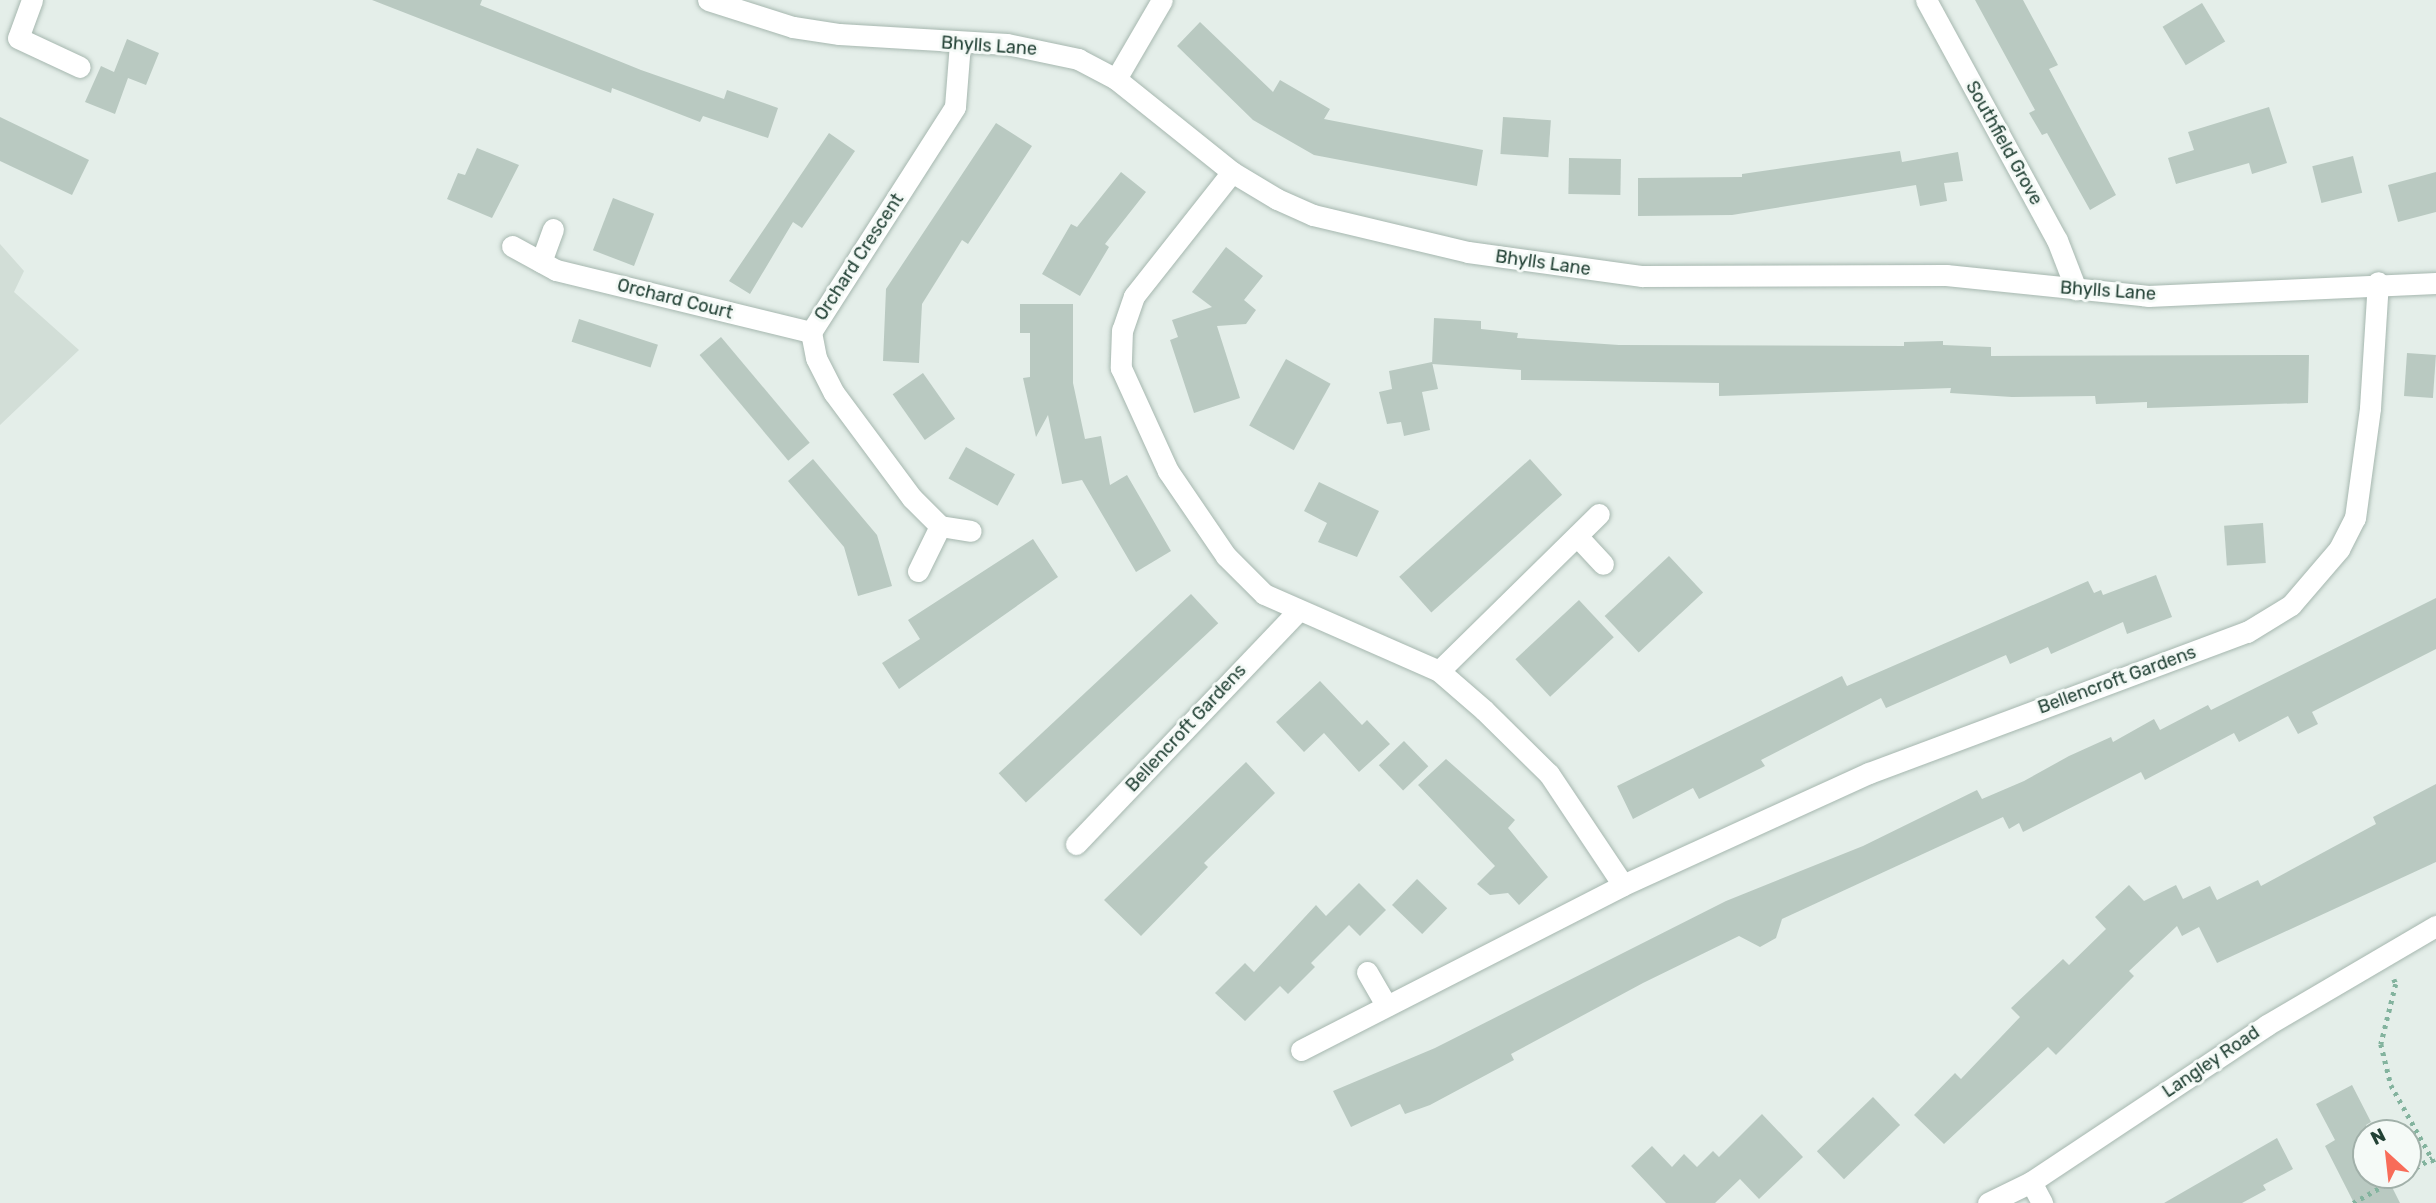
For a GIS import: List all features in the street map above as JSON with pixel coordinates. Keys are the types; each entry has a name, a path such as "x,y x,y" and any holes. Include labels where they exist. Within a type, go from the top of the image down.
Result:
{"street":[{"path":"32,0 18,38 80,67"},
{"name":"Bhylls Lane","path":"708,0 782,24 839,34 1041,48 1078,59 1116,79 1232,172 1313,215 1468,252 1555,267 1642,276 1946,275 2076,289 2186,295 2378,282 2436,283"},
{"path":"1116,79 1162,0"},
{"name":"Southfield Grove","path":"1926,0 2057,240 2076,289"},
{"name":"Orchard Crescent","path":"940,526 912,498 834,393 816,358 811,332 955,107 960,43"},
{"path":"1232,172 1134,296 1122,330 1121,368 1168,471 1226,556 1264,594 1297,612 1439,671 1549,774 1623,886"},
{"path":"541,262 553,229"},
{"name":"Orchard Court","path":"512,246 556,270 811,332"},
{"name":"Bellencroft Gardens","path":"1301,1050 1623,886 1869,773 2246,632 2291,605 2339,549 2355,518 2370,408 2378,282"},
{"path":"1439,671 1599,514"},
{"path":"918,571 940,526 971,531"},
{"path":"1577,536 1603,564"},
{"name":"Bellencroft Gardens","path":"1076,844 1297,612"},
{"name":"Langley Road","path":"1988,1203 2031,1182 2381,955 2436,926"},
{"path":"1367,972 1387,1006"},
{"path":"2031,1182 2042,1203"}],"path":[{"path":"2381,955 2396,984 2381,1044 2391,1085 2436,1166"},
{"path":"2422,1164 2432,1158"},
{"path":"2353,1203 2378,1189"}],"shaded area":[{"path":"0,244 24,271 14,292 79,350 0,425"}],"building":[{"path":"372,0 482,0 480,5 641,70 724,99 727,90 778,108 768,138 703,116 700,122 612,88 611,93"},
{"path":"1975,0 2023,0 2058,65 2049,69 2116,195 2090,210 2047,133 2042,135 2029,113 2035,110"},
{"path":"2202,3 2225,42 2186,65 2163,27"},
{"path":"1200,22 1273,92 1280,80 1330,109 1324,119 1483,150 1477,186 1314,155 1253,120 1177,46"},
{"path":"127,39 159,53 146,85 128,78 115,114 85,102 101,66 114,72"},
{"path":"2269,107 2287,163 2252,174 2249,163 2176,184 2168,158 2194,150 2188,132"},
{"path":"0,117 89,160 72,195 0,161"},
{"path":"1503,117 1551,120 1548,157 1500,154"},
{"path":"996,123 1032,146 968,244 962,240 922,304 919,363 883,361 886,289"},
{"path":"829,133 855,151 802,228 793,222 750,294 729,281"},
{"path":"477,148 519,165 492,218 447,199 458,173 465,175"},
{"path":"1900,151 1902,162 1958,152 1963,181 1944,183 1947,201 1920,206 1916,185 1732,215 1638,216 1638,178 1742,177 1742,174"},
{"path":"2353,156 2362,193 2321,203 2312,166"},
{"path":"1569,158 1621,159 1620,195 1568,194"},
{"path":"1121,172 1146,192 1105,244 1109,247 1080,296 1042,274 1071,224 1077,227"},
{"path":"2436,172 2436,212 2398,222 2388,185"},
{"path":"613,198 654,214 634,266 593,250"},
{"path":"1226,247 1263,276 1244,300 1256,310 1246,324 1217,326 1240,398 1194,413 1170,340 1178,337 1172,320 1212,307 1192,292"},
{"path":"1020,304 1073,304 1073,383 1085,439 1101,436 1110,485 1127,475 1171,551 1136,572 1082,480 1062,484 1048,415 1036,437 1023,378 1030,377 1030,333 1020,333"},
{"path":"1434,318 1481,321 1481,329 1518,333 1517,338 1619,345 1904,346 1904,342 1943,341 1943,345 1991,347 1991,356 2309,355 2308,403 2147,408 2147,402 2096,404 2095,396 2012,397 1950,393 1951,388 1719,396 1719,383 1521,380 1521,370 1432,364"},
{"path":"579,319 658,345 651,367 572,342"},
{"path":"721,337 810,443 788,461 700,355"},
{"path":"2407,353 2436,355 2433,398 2404,396"},
{"path":"1286,359 1331,384 1294,450 1249,425"},
{"path":"1432,362 1438,389 1422,392 1430,430 1404,436 1401,422 1387,424 1379,392 1392,389 1389,371"},
{"path":"923,373 955,419 925,440 893,394"},
{"path":"966,447 1015,474 998,506 949,478"},
{"path":"813,459 877,535 892,586 858,596 844,547 788,481"},
{"path":"1530,459 1562,495 1431,612 1399,577"},
{"path":"1319,482 1379,511 1357,557 1318,542 1327,523 1304,511"},
{"path":"2263,523 2266,563 2227,566 2224,526"},
{"path":"1033,539 1058,577 899,689 882,663 920,639 908,620"},
{"path":"1669,556 1703,593 1639,653 1605,616"},
{"path":"2156,575 2172,617 2127,634 2123,622 2051,654 2048,647 2010,664 2006,655 1886,708 1881,698 1761,760 1765,766 1699,799 1693,788 1633,819 1617,786 1842,676 1847,686 2088,581 2094,593 2101,590 2103,595"},
{"path":"1191,594 1218,623 1026,803 999,773"},
{"path":"2436,598 2436,649 2312,712 2318,724 2298,734 2288,716 2239,742 2234,733 2145,780 2141,772 2023,832 2019,823 2009,829 2003,817 1782,919 1776,938 1760,947 1739,936 1643,983 1511,1054 1514,1060 1430,1105 1405,1114 1400,1104 1351,1127 1333,1091 1435,1048 1726,901 1863,846 1977,790 1982,799 2111,737 2113,742 2154,719 2160,730 2208,705 2211,710"},
{"path":"1579,600 1614,637 1550,697 1515,659"},
{"path":"1320,681 1362,725 1367,720 1390,744 1359,772 1324,733 1304,752 1276,722"},
{"path":"1404,741 1428,766 1403,790 1379,765"},
{"path":"1446,759 1515,820 1508,828 1548,877 1519,905 1508,893 1490,895 1477,884 1495,866 1418,785"},
{"path":"1246,762 1275,793 1204,863 1208,867 1141,936 1104,900"},
{"path":"2436,784 2436,862 2217,963 2199,927 2182,936 2177,926 2129,971 2134,976 2056,1055 2048,1047 1944,1144 1914,1115 1955,1073 1961,1079 2020,1017 2011,1008 2063,959 2069,965 2106,929 2095,917 2129,885 2144,901 2176,885 2183,899 2210,886 2217,900 2258,880 2261,886 2376,824 2373,817"},
{"path":"1417,879 1447,908 1422,934 1392,905"},
{"path":"1359,883 1386,910 1360,936 1349,925 1311,963 1315,967 1288,994 1280,986 1245,1021 1215,993 1245,963 1254,972 1316,905 1326,916"},
{"path":"2352,1085 2369,1119 2352,1119 2352,1189 2393,1189 2400,1203 2354,1203 2325,1146 2335,1140 2316,1104"},
{"path":"1873,1097 1900,1125 1844,1179 1817,1151"},
{"path":"1762,1114 1803,1157 1759,1199 1740,1179 1715,1203 1666,1203 1631,1166 1652,1146 1672,1167 1684,1154 1697,1167 1713,1151 1719,1157"},
{"path":"2277,1138 2293,1169 2263,1185 2266,1190 2242,1203 2164,1203"}]}
